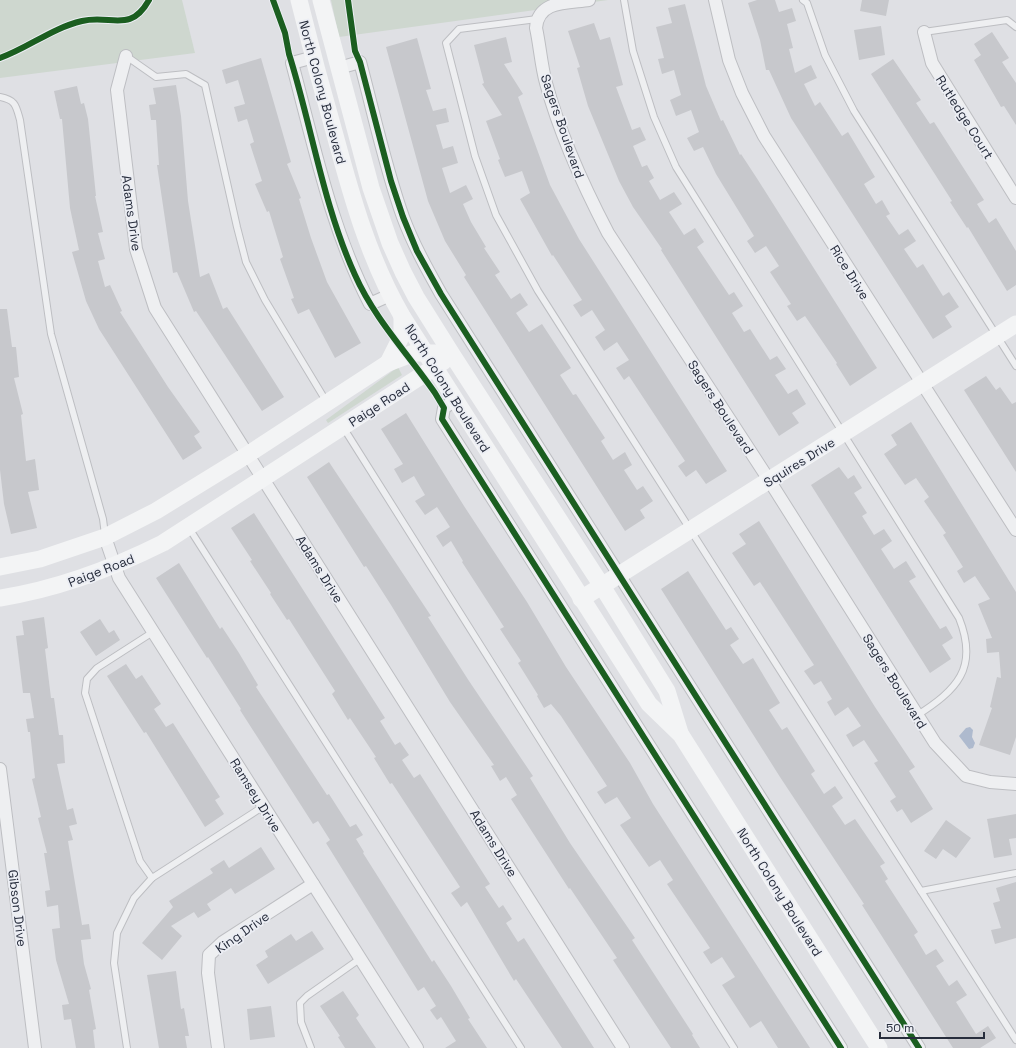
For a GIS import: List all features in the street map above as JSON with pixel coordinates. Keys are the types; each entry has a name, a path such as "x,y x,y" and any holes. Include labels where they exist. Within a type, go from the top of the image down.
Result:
{"main road":[{"name":"North Colony Boulevard","path":"299,0 353,201 369,250 390,295 455,400 649,704 681,735 879,1048"},
{"name":"North Colony Boulevard","path":"321,0 371,188 390,244 416,297 602,586 667,691 681,735"},
{"path":"388,363 402,336 402,316"},
{"name":"Squires Drive","path":"582,599 1016,324"},
{"path":"0,567 40,559 105,537 156,511 247,455 388,363 414,353 425,352 453,356"},
{"name":"Paige Road","path":"0,598 32,593 73,581 114,565 163,543 453,356"}],"street":[{"path":"537,19 545,9 554,5 590,0"},
{"name":"Rice Drive","path":"715,0 729,60 742,93 764,136 921,384 1016,530"},
{"name":"Sagers Boulevard","path":"537,19 536,28 546,82 570,152 587,193 608,233 769,480 916,716 935,743 966,776 990,782 1016,784"},
{"name":"Rutledge Court","path":"924,32 932,63 1016,198"},
{"name":"Adams Drive","path":"126,56 117,90 136,249 155,308 623,1048"},
{"path":"314,57 292,63 334,218 355,275 370,304 390,295"},
{"path":"339,68 360,62 391,180 403,218 417,251 440,294 919,1048"},
{"path":"455,400 444,408 442,419 841,1048"},
{"name":"Ramsey Drive","path":"105,537 119,578 417,1048"},
{"path":"563,611 582,599"},
{"name":"Gibson Drive","path":"0,769 35,1048"},
{"name":"King Drive","path":"218,1048 208,973 209,955 223,942 313,884"}],"lane":[{"path":"624,0 633,51 654,117 676,167 959,618 966,636 968,653 959,680 936,703 916,716"},
{"path":"803,0 807,3 825,55 854,111 1016,366"},
{"path":"537,19 459,28 446,43 475,156 496,215 538,291 1016,1040"},
{"path":"924,32 1007,20 1016,26"},
{"path":"126,56 156,77 186,74 205,85 246,262 264,300 327,402"},
{"path":"0,97 9,99 16,106 20,120 51,334 103,519 105,537"},
{"path":"343,428 734,1048"},
{"path":"188,527 521,1048"},
{"path":"152,878 140,861 85,693 87,679 97,668 153,632"},
{"path":"127,1048 114,963 117,933 134,898 152,878 264,806"},
{"path":"921,891 1016,874"},
{"path":"311,1048 301,1022 300,1003 307,996 361,958"}],"shaded area":[{"path":"0,0 182,0 195,53 0,78"},
{"path":"331,0 608,0 339,37"},
{"path":"398,367 402,375 328,423 326,420"}],"water":[{"path":"970,727 973,730 972,737 975,743 973,748 969,749 959,736 966,728"}],"building":[{"path":"757,0 775,0 779,12 792,8 796,21 787,24 793,48 789,49 795,73 811,65 817,78 804,84 815,106 820,102 842,136 848,132 875,177 864,184 876,204 882,200 890,214 886,216 899,235 908,229 916,241 904,249 917,268 923,264 943,296 949,292 959,307 945,316 952,327 933,339 791,118 769,70 766,70 760,40 748,3"},
{"path":"862,0 889,0 886,16 860,11"},
{"path":"685,4 706,86 721,121 723,120 740,155 741,154 758,180 877,368 850,386 836,364 837,363 805,316 797,321 787,306 791,304 770,272 779,266 766,246 755,253 747,241 754,236 716,174 703,147 694,151 687,138 699,132 691,110 676,116 670,100 681,95 674,70 662,74 658,59 664,58 656,27 672,23 668,8"},
{"path":"594,23 600,40 610,37 623,85 616,87 632,130 640,127 646,140 633,146 642,167 647,165 654,178 649,181 660,200 674,192 682,204 669,212 684,235 695,228 704,242 697,247 729,295 734,292 743,306 732,313 744,332 750,329 770,360 777,356 786,369 775,375 788,394 797,389 806,404 792,413 799,423 779,436 661,250 662,249 633,207 619,181 588,106 577,68 580,67 568,31"},
{"path":"881,26 885,55 859,60 854,30"},
{"path":"992,32 1009,58 1002,62 1016,83 1016,125 1004,106 1001,107 974,60 981,55 974,44"},
{"path":"506,37 512,62 504,64 523,94 518,97 550,185 579,239 727,471 706,484 696,470 686,477 678,466 685,461 629,376 624,380 616,368 629,360 617,342 604,351 595,337 605,330 592,310 581,317 573,305 582,300 553,255 552,256 520,199 530,193 522,171 505,177 486,121 502,115 482,84 484,83 474,45"},
{"path":"417,38 431,89 426,90 433,111 446,108 449,122 436,125 443,149 453,146 458,163 442,168 450,193 466,185 473,199 463,204 471,222 486,247 484,248 500,272 495,275 511,299 520,293 528,305 516,313 529,332 542,324 571,368 560,375 573,395 576,394 605,438 601,441 613,460 625,452 632,465 624,470 637,490 643,486 653,501 640,510 645,518 625,531 464,277 466,275 445,241 428,201 386,47"},
{"path":"261,58 291,162 287,164 301,198 299,199 311,238 327,282 361,343 335,358 309,309 298,314 291,299 294,298 280,259 283,257 269,211 267,212 255,184 262,181 250,144 254,142 247,119 238,122 234,107 245,104 238,80 226,84 222,70"},
{"path":"893,59 921,100 916,103 930,124 934,122 984,200 977,204 989,223 996,218 1016,251 1016,285 1007,291 871,74"},
{"path":"176,85 181,116 188,201 200,277 209,273 223,309 227,307 284,397 262,411 196,311 194,312 177,272 173,273 157,165 159,165 156,120 151,120 149,105 156,104 153,88"},
{"path":"77,86 81,104 84,103 88,119 95,196 103,232 98,233 105,259 98,261 105,287 110,285 122,311 120,312 168,387 200,432 194,436 202,448 183,460 99,329 86,301 72,252 79,250 70,208 62,119 60,119 54,91"},
{"path":"0,309 7,309 12,347 16,347 19,377 14,378 23,414 21,415 26,461 35,459 39,490 28,492 37,528 11,534 4,504 0,470"},
{"path":"986,376 996,390 1000,387 1012,404 1016,402 1016,472 964,390"},
{"path":"406,413 464,506 527,602 566,667 630,763 653,804 810,1048 778,1048 761,1021 750,1028 722,985 735,977 722,957 711,964 703,952 710,948 667,884 673,880 660,860 649,867 620,825 631,818 617,797 605,804 597,792 607,786 561,716 551,704 544,708 537,696 538,695 518,663 521,661 500,629 504,627 462,562 463,561 451,541 443,547 436,536 450,527 437,507 425,515 415,501 425,495 414,476 402,483 394,469 403,464 381,429"},
{"path":"911,422 1016,592 1016,737 1010,755 979,745 992,708 990,707 997,677 1001,678 999,652 987,653 986,639 992,638 978,604 990,599 975,576 964,583 957,571 963,567 943,535 946,533 924,501 929,497 916,478 905,485 884,454 897,445 891,435"},
{"path":"329,462 431,616 428,617 469,681 533,776 530,778 570,843 635,938 632,940 693,1034 692,1035 700,1048 671,1048 613,960 617,958 570,888 569,889 511,799 517,795 506,777 500,781 491,766 494,765 450,702 391,605 366,566 364,567 307,477"},
{"path":"839,467 848,479 854,475 862,488 854,493 867,513 862,516 874,535 884,529 892,541 881,549 894,569 906,561 916,577 909,581 940,629 946,626 953,638 942,645 951,659 930,673 811,485"},
{"path":"254,513 385,718 380,721 395,745 400,742 409,755 402,760 414,778 420,774 490,884 485,887 499,908 503,905 512,919 506,923 518,942 524,938 594,1048 562,1048 516,979 514,981 467,902 461,907 451,893 460,887 392,783 390,784 374,758 376,757 350,718 348,720 332,694 335,691 289,619 287,620 270,594 271,593 250,561 252,560 231,528"},
{"path":"759,521 875,707 915,767 909,771 933,809 911,823 902,809 897,812 890,801 896,797 874,763 878,761 864,740 853,747 846,735 861,726 848,707 835,716 827,702 832,699 821,681 814,685 804,671 814,665 760,582 754,586 732,553 746,544 739,534"},
{"path":"179,563 220,629 222,627 239,653 258,685 256,687 327,795 329,794 350,827 356,824 363,835 356,839 364,852 363,853 432,962 434,960 451,986 470,1018 468,1019 487,1048 445,1048 456,1041 441,1017 437,1020 430,1010 436,1006 424,987 418,991 326,843 330,840 318,821 313,824 208,657 207,658 156,578"},
{"path":"688,571 726,630 731,627 739,639 730,645 743,664 753,658 780,703 769,710 782,730 787,727 815,771 811,774 824,794 835,786 843,798 832,806 845,825 855,819 885,863 880,866 888,879 885,881 918,932 914,935 926,955 936,949 944,961 936,966 949,986 957,980 967,995 956,1002 976,1034 988,1026 996,1038 980,1048 953,1048 862,905 864,904 780,777 661,589"},
{"path":"44,617 48,648 45,649 51,698 54,698 59,735 63,735 65,763 57,764 67,810 73,808 77,824 69,826 73,840 68,841 82,925 89,924 91,939 81,940 84,964 91,989 89,990 96,1029 93,1030 95,1048 76,1048 71,1019 64,1020 62,1005 69,1004 56,960 52,929 60,928 58,905 47,907 45,891 50,890 44,853 47,853 38,818 41,817 32,779 35,778 30,732 28,732 26,719 34,718 30,693 23,693 16,636 24,635 22,621"},
{"path":"100,619 109,633 114,630 120,640 96,656 80,632"},
{"path":"126,664 136,679 142,675 161,704 154,709 166,727 173,723 220,797 215,800 224,814 205,827 146,732 144,733 107,676"},
{"path":"1016,814 1016,838 1009,839 1012,855 994,858 987,819"},
{"path":"946,820 971,838 956,858 943,849 936,859 924,851"},
{"path":"261,847 275,869 235,894 231,888 207,904 211,910 198,918 194,912 171,926 182,936 162,960 142,943 173,907 169,901 213,873 210,869 224,860 229,868"},
{"path":"1016,882 1016,938 995,944 991,930 1001,928 993,903 1000,901 996,888"},
{"path":"312,931 324,949 268,984 256,965 268,957 265,951 291,934 296,941"},
{"path":"176,971 181,1009 184,1008 189,1036 185,1036 187,1048 159,1048 147,975"},
{"path":"343,991 359,1015 356,1018 376,1048 345,1048 338,1037 340,1036 320,1006"},
{"path":"271,1006 275,1037 250,1040 247,1009"}],"cycle path":[{"path":"0,58 71,24 92,19 119,21 135,17 149,0"},
{"path":"273,0 285,33 289,54 334,221 355,275 363,291 382,321 435,393 444,408 442,419 841,1048"},
{"path":"348,0 355,51 360,62 391,181 403,217 417,251 441,294 919,1048"}]}
